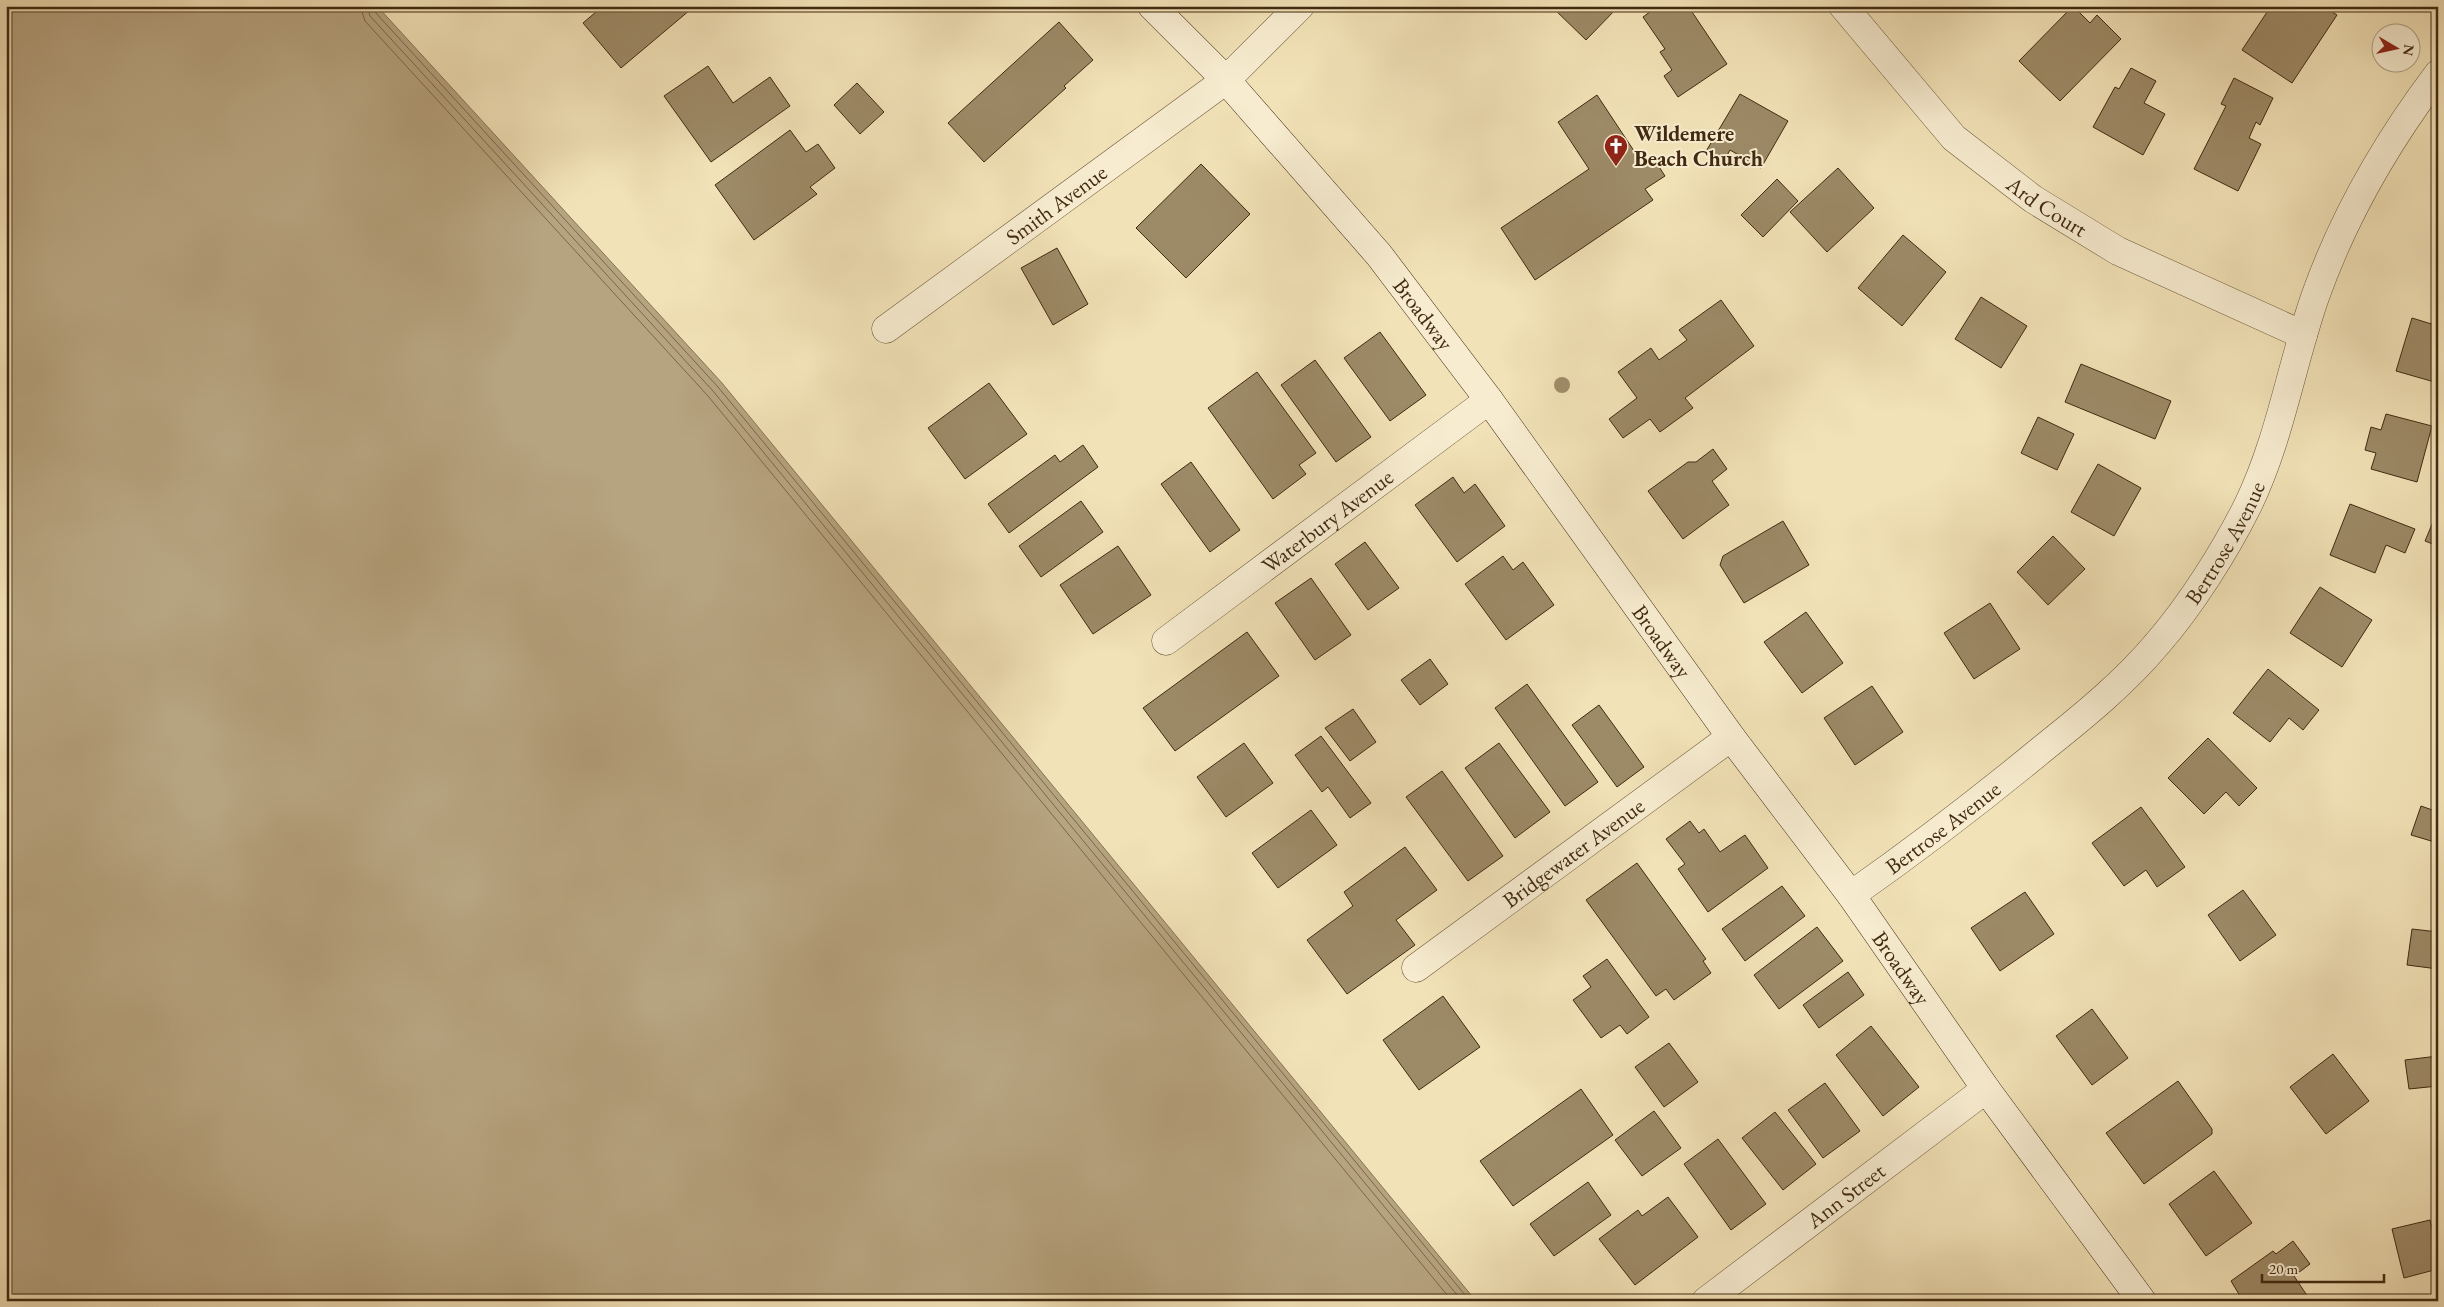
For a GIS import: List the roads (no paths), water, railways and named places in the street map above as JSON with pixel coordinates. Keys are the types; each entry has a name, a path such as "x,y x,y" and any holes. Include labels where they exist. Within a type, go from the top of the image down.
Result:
{"street":[{"name":"Broadway","path":"1152,6 1226,80 1379,255 1489,400 1731,737 1851,895 1986,1089 2142,1301"},
{"name":"Smith Avenue","path":"886,328 1226,80 1300,6"},
{"name":"Ard Court","path":"1843,6 1954,138 2033,200 2118,250 2303,335"},
{"name":"Bertrose Avenue","path":"1851,895 2026,763 2115,688 2158,644 2222,553 2249,504 2271,451 2303,335 2331,254 2373,168 2412,108 2438,74"},
{"name":"Waterbury Avenue","path":"1166,641 1489,400"},
{"name":"Bridgewater Avenue","path":"1416,968 1731,737"},
{"name":"Ann Street","path":"1706,1301 1986,1089"}],"water":[{"path":"6,6 377,6 722,383 1476,1301 6,1301"}],"place":[{"name":"Wildemere Beach Church","path":"1616,167"}]}
